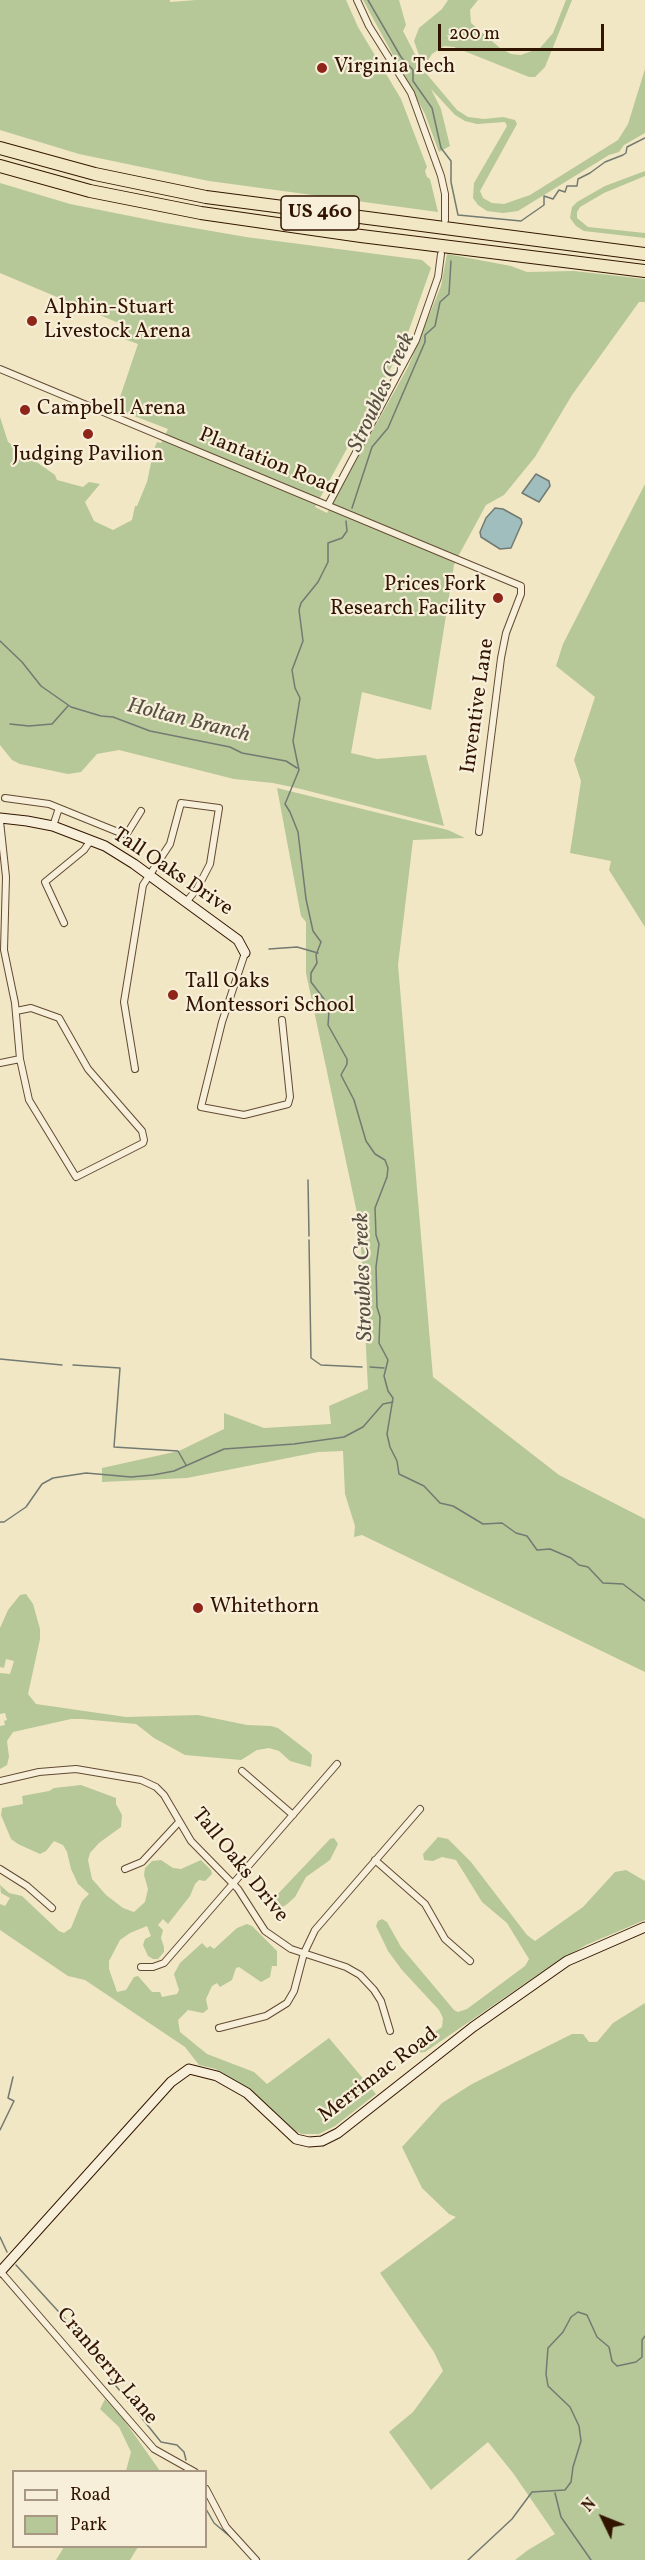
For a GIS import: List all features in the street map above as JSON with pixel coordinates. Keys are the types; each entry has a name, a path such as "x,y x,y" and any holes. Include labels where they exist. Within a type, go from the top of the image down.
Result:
{"highway":[{"name":"US 460","path":"0,148 94,174 206,197 645,254"},
{"name":"US 460","path":"0,166 90,191 201,213 361,236 645,271"}],"street":[{"path":"357,0 369,26 411,93 441,176 445,194 445,220"},
{"path":"328,505 416,340 438,277 441,254"},
{"name":"Plantation Road","path":"0,369 513,581 522,588"},
{"name":"Inventive Lane","path":"479,832 501,658 506,633 522,588"},
{"path":"5,798 50,804 123,834 129,832 141,811"},
{"path":"135,1069 124,1000 143,885 170,844 181,803 219,808 210,864 197,889 186,902"},
{"path":"53,826 59,808"},
{"path":"0,820 6,877 4,950 16,1011 20,1059 29,1100 76,1177 142,1143 144,1140 142,1131 88,1069 58,1018 32,1008 22,1008 16,1011"},
{"name":"Tall Oaks Drive","path":"0,820 27,820 53,826 115,852 240,942 245,953"},
{"path":"64,923 45,882 84,850 91,840"},
{"path":"245,953 222,1022 201,1107 244,1115 288,1104 290,1097 282,1020"},
{"path":"0,1063 20,1059"},
{"path":"141,1967 153,1967 164,1963 337,1764"},
{"name":"Tall Oaks Drive","path":"0,1781 65,1768 141,1780 161,1792 191,1841 234,1884 265,1931 284,1946 346,1967 365,1979 381,2001 390,2031"},
{"path":"242,1772 293,1815"},
{"path":"219,2028 266,2016 282,2008 294,1991 304,1953 319,1924 420,1809"},
{"path":"125,1869 142,1862 179,1822"},
{"path":"375,1860 425,1904 445,1939 470,1961"},
{"path":"0,1869 27,1886 52,1908"},
{"name":"Merrimac Road","path":"0,2271 171,2082 189,2069 217,2076 247,2093 296,2139 309,2142 322,2141 338,2133 473,2027 559,1967 589,1950 645,1928"},
{"name":"Cranberry Lane","path":"0,2271 154,2448 192,2470"},
{"path":"207,2491 226,2527 256,2560"}],"green space":[{"path":"0,0 170,0 170,2 346,0 358,27 401,99 427,167 425,171 430,179 438,212 209,181 79,154 0,130"},
{"path":"363,0 399,0 406,25 403,31 418,60 420,58 414,41 419,28 442,9 448,0 478,0 470,10 471,23 500,48 511,54 521,55 540,48 553,33 566,0 572,0 545,67 535,77 529,77 454,47 444,46 432,54 425,65 425,72 457,110 468,117 484,119 503,117 515,120 517,124 480,191 483,198 492,203 504,204 530,195 618,140 628,124 645,69 645,133 624,145 619,152 609,155 518,211 503,213 487,211 473,198 474,183 507,126 505,122 477,124 465,121 455,115 431,89 441,109 450,146 439,152 425,114"},
{"path":"645,171 645,176 604,193 580,207 577,218 588,227 645,233 645,238 584,231 570,218 572,207 577,202 605,186"},
{"path":"0,183 70,204 165,223 246,237 422,260 431,268 404,344 315,507 327,513 408,367 441,286 447,254 511,266 527,272 574,271 645,279 645,302 639,302 572,395 535,457 504,495 486,505 454,565 431,710 362,692 351,753 377,759 426,755 444,826 301,789 273,783 234,779 119,750 97,754 81,772 68,774 20,764 12,760 0,745 0,417 8,442 55,475 57,480 83,487 89,482 100,484 85,502 94,521 113,530 132,520 135,506 147,482 154,449 157,442 161,443 168,429 116,409 138,344 124,339 128,327 0,273"},
{"path":"645,484 645,927 609,870 611,861 570,853 581,781 574,760 595,697 556,666 563,644"},
{"path":"277,788 448,830 465,838 413,840 398,965 433,1377 559,1475 645,1519 645,1672 362,1535 354,1537 355,1526 345,1494 343,1451 318,1452 187,1478 102,1482 102,1468 179,1451 224,1429 224,1413 264,1428 331,1424 329,1406 368,1389 360,1227 306,973 306,922 301,916"},
{"path":"26,1594 33,1604 40,1629 40,1639 28,1694 36,1704 126,1717 198,1715 247,1725 271,1726 278,1728 312,1755 311,1767 290,1761 279,1751 269,1748 257,1750 241,1760 185,1755 154,1738 136,1724 71,1719 13,1732 7,1741 9,1757 7,1765 0,1769 0,1726 5,1725 4,1721 7,1720 5,1713 0,1714 0,1673 10,1674 14,1661 6,1659 4,1668 0,1667 0,1628 8,1610 20,1595"},
{"path":"81,1785 116,1798 116,1804 122,1815 121,1827 99,1843 90,1853 88,1860 92,1879 106,1895 123,1908 134,1912 145,1902 148,1889 144,1875 145,1868 152,1861 161,1860 173,1868 181,1869 201,1860 212,1874 205,1881 199,1880 195,1884 190,1896 168,1924 163,1919 158,1925 163,1930 161,1938 164,1952 158,1959 148,1956 143,1945 145,1939 151,1936 147,1926 120,1940 109,1961 109,1969 117,1992 126,1990 134,1977 138,1976 152,1992 160,1992 162,1997 177,1994 179,1990 174,1974 180,1963 202,1943 207,1948 210,1946 214,1949 237,1928 247,1924 252,1926 277,1951 277,1966 272,1966 270,1977 261,1982 239,1967 236,1968 232,1980 220,1987 217,1983 212,1986 206,1999 208,2009 203,2013 188,2010 178,2020 180,2032 207,2054 254,2072 267,2084 329,2038 376,2094 335,2126 319,2134 302,2134 295,2131 254,2093 216,2069 199,2065 185,2047 85,1980 68,1976 0,1930 0,1904 5,1906 10,1898 1,1893 0,1885 9,1893 22,1896 59,1931 64,1933 71,1928 82,1901 89,1894 78,1884 63,1845 54,1841 46,1851 40,1854 18,1844 11,1839 1,1815 2,1808 23,1804 22,1796 54,1788"},
{"path":"438,1837 448,1839 471,1862 527,1935 535,1941 583,1907 615,1872 626,1870 645,1881 645,1920 586,1945 546,1969 425,2052 415,2053 413,2042 429,2036 442,2027 443,2018 439,2010 402,1970 388,1951 376,1926 378,1921 382,1919 387,1922 401,1947 458,2012 467,2009 525,1966 529,1959 507,1923 482,1902 456,1860 442,1857 433,1861 424,1860 423,1854"},
{"path":"334,1838 338,1844 330,1860 306,1877 295,1897 286,1905 280,1908 274,1907 272,1903 275,1897 330,1839"},
{"path":"645,2003 645,2560 515,2560 555,2534 513,2473 488,2442 431,2490 389,2432 413,2412 443,2371 434,2352 380,2273 456,2217 449,2214 422,2188 402,2147 442,2103 472,2084 572,2034 583,2034 589,2042 597,2042 613,2023"},
{"path":"105,2399 124,2420 159,2470 126,2470 131,2452 119,2427 100,2409"},
{"path":"63,2548 137,2548 130,2560 56,2560"}],"water":[{"path":"536,474 549,481 550,486 539,502 522,493"},
{"path":"495,508 503,509 521,519 522,523 511,548 500,549 481,537 480,532 486,518"}],"waterway":[{"name":"Stroubles Creek","path":"368,0 401,57 413,70 413,81 432,108 441,148 451,161 451,182 458,215 521,221 544,205 544,196 553,199 559,190 565,192 567,186 577,186 578,179 605,162 623,155 627,147 645,138"},
{"name":"Stroubles Creek","path":"352,508 372,447 388,428 425,342 425,335 435,326 440,302 449,294 451,261"},
{"name":"Stroubles Creek","path":"346,521 347,531 342,538 328,543 328,562 318,582 301,603 299,610 303,641 292,670 295,688 300,698 293,741 299,770 285,804 298,832 306,899 313,931 321,942 316,955 317,963 311,973 311,982 324,999 329,1011 328,1025 347,1059 341,1075 354,1100 366,1141 375,1154 385,1160 388,1168 387,1177 375,1208 376,1235 379,1244 376,1267 377,1307 380,1317 379,1343 388,1360 384,1376 388,1391 393,1398 387,1434 390,1447 397,1461 399,1474 424,1486 440,1503 453,1506 483,1524 502,1523 516,1533 527,1536 537,1550 550,1549 571,1558 579,1565 588,1567 603,1583 623,1584 645,1601"},
{"name":"Holtan Branch","path":"0,641 22,662 41,686 71,707 101,716 113,717 150,731 286,761 297,768"},
{"path":"10,724 29,726 52,724 68,706"},
{"path":"269,949 297,947 318,953"},
{"path":"308,1180 309,1236"},
{"path":"309,1240 311,1358 321,1365 362,1367"},
{"path":"0,1359 62,1365"},
{"path":"73,1365 120,1368 114,1447 178,1451 186,1465"},
{"path":"370,1367 384,1368"},
{"path":"0,1522 4,1522 26,1507 42,1484 53,1478 86,1473 131,1477 153,1475 174,1471 224,1449 294,1444 344,1437 363,1427 383,1404 393,1402"},
{"path":"0,2130 14,2101 8,2098 13,2077"},
{"path":"0,2237 7,2252"},
{"path":"16,2265 68,2322 91,2355"},
{"name":"Stroubles Creek","path":"468,2560 512,2519 532,2492 565,2490 571,2482 581,2441 579,2426 570,2407 548,2386 546,2374 548,2348 563,2332 571,2317 578,2312 587,2315 597,2337 609,2347 612,2361 617,2366 636,2362 642,2357 642,2340 645,2336"},
{"path":"96,2361 161,2442 177,2445 184,2452 186,2460"},
{"path":"555,2493 561,2517 591,2560"},
{"path":"207,2511 214,2523 233,2539"}],"place":[{"name":"Virginia Tech","path":"322,68"},
{"name":"Alphin-Stuart Livestock Arena","path":"32,321"},
{"name":"Campbell Arena","path":"25,410"},
{"name":"Judging Pavilion","path":"88,434"},
{"name":"Prices Fork Research Facility","path":"498,598"},
{"name":"Tall Oaks Montessori School","path":"173,995"},
{"name":"Whitethorn","path":"198,1608"}]}
